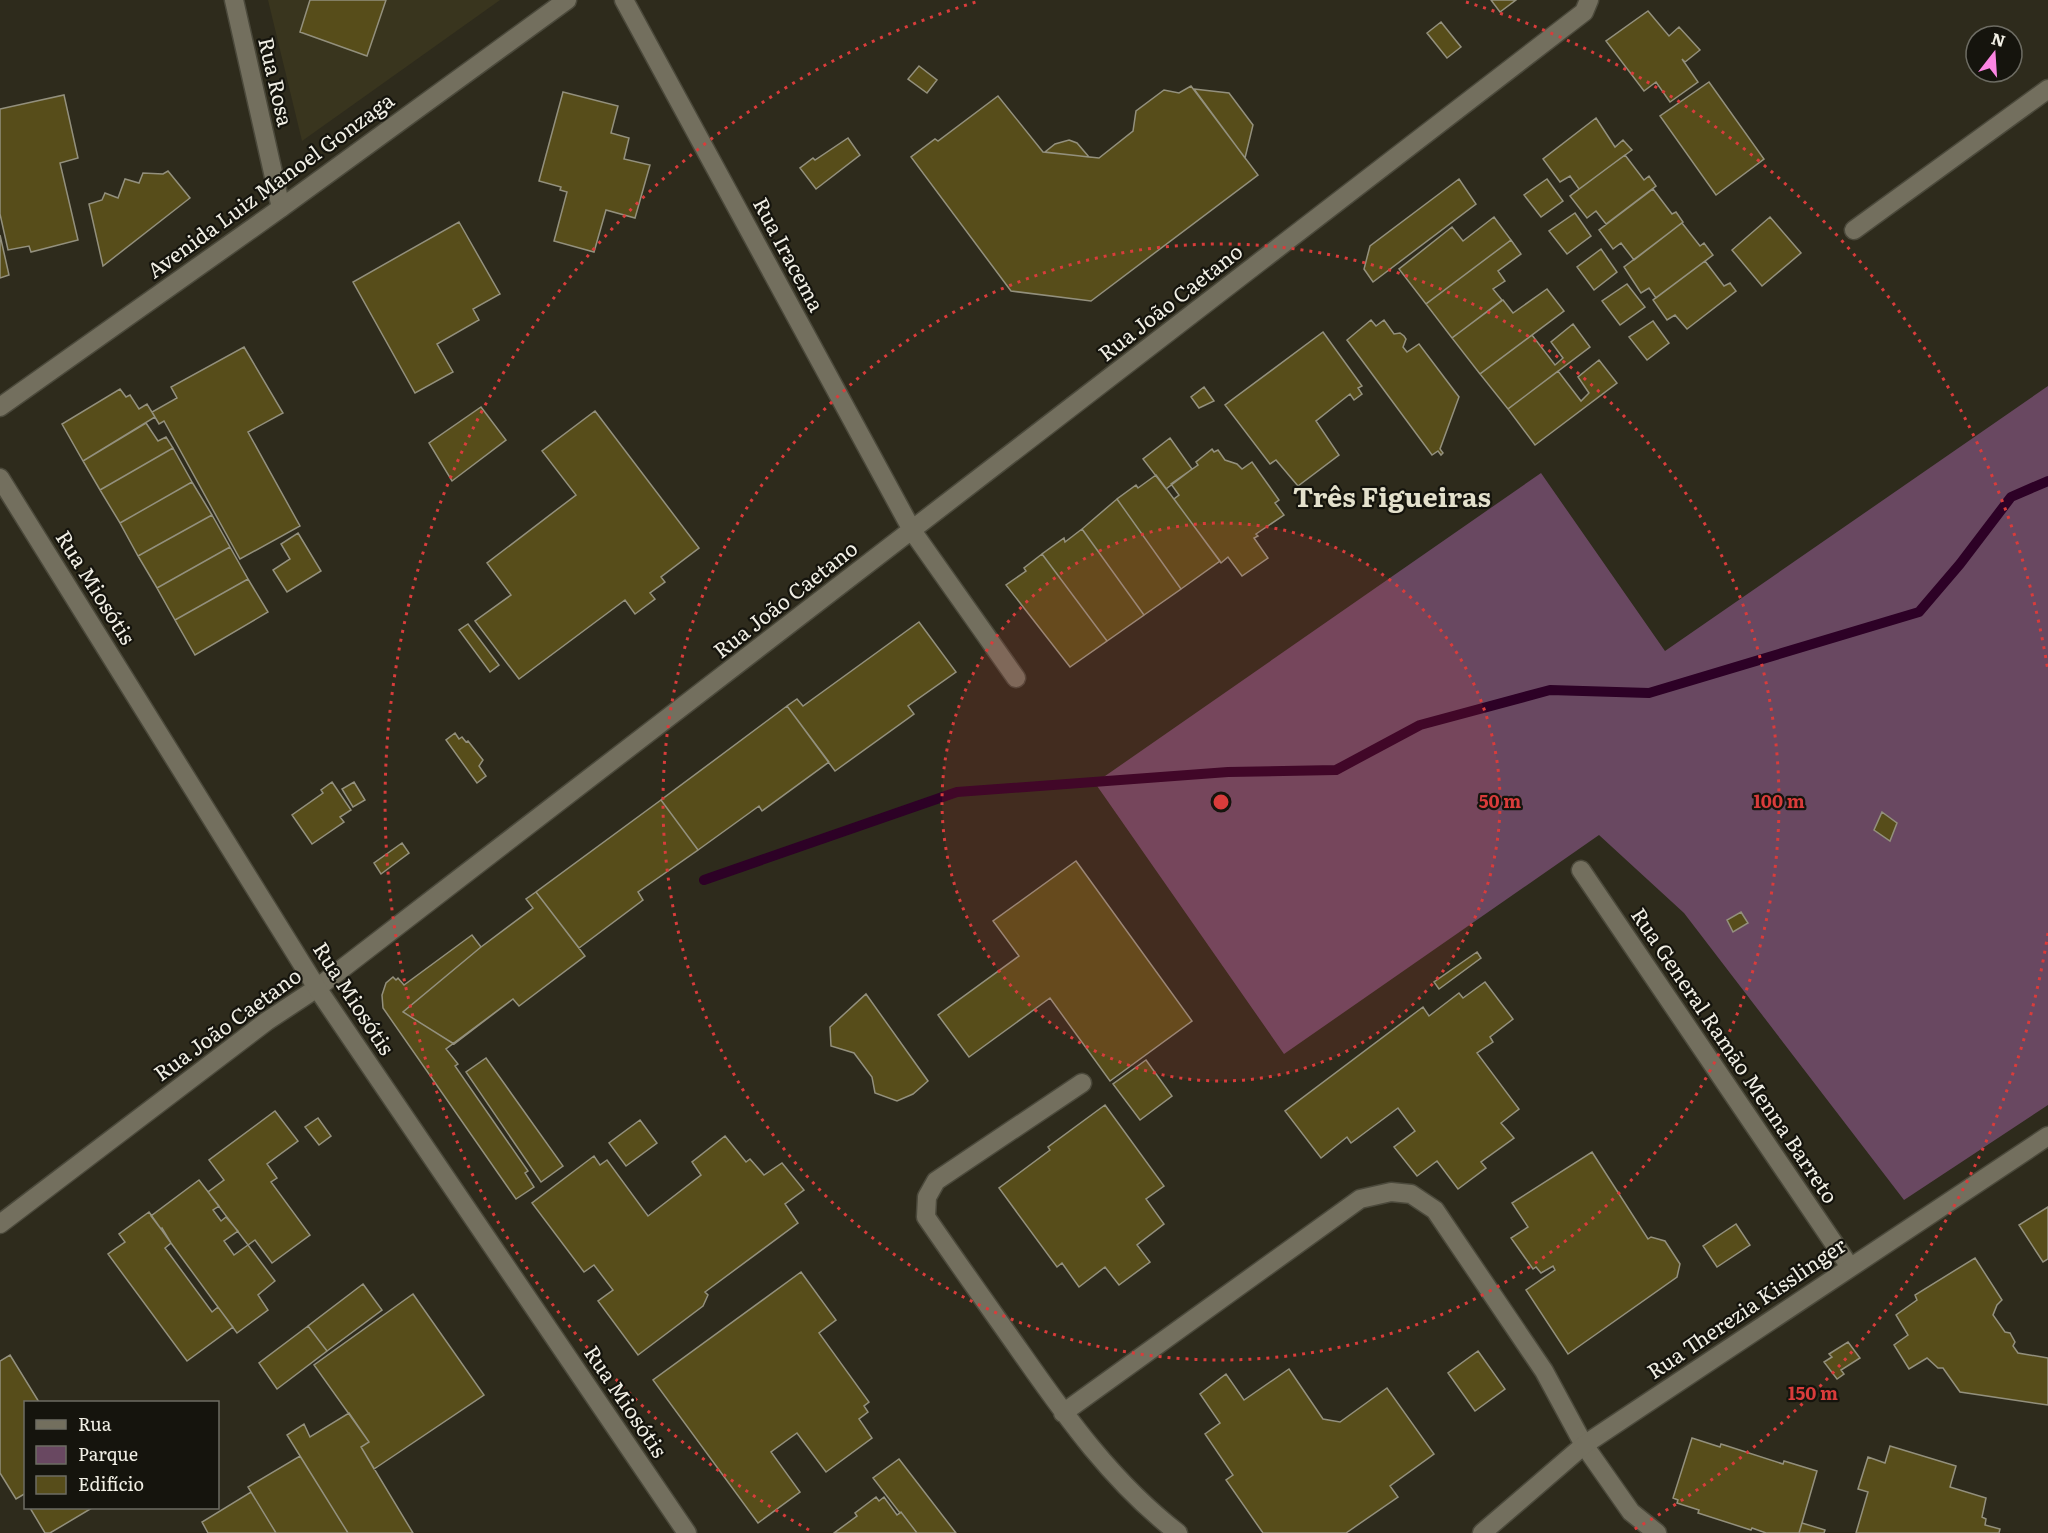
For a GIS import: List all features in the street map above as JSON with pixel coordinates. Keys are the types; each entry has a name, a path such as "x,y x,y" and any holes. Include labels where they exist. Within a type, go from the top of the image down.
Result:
{"street":[{"name":"Rua Rosa","path":"234,0 281,208"},
{"name":"Avenida Luiz Manoel Gonzaga","path":"0,407 281,208 567,0"},
{"name":"Rua Iracema","path":"624,0 913,532 1016,678"},
{"name":"Rua João Caetano","path":"0,1224 267,1021 317,988 913,532 1584,12 1589,0"},
{"path":"1854,230 2048,89"},
{"name":"Rua Miosótis","path":"0,478 317,988 687,1533"},
{"name":"Rua General Ramão Menna Barreto","path":"1581,870 1850,1267"},
{"path":"1082,1083 936,1181 927,1197 926,1217 1063,1413 1119,1480 1178,1533"},
{"name":"Rua Therezia Kisslinger","path":"1482,1533 1584,1445 2048,1136"},
{"path":"1063,1413 1360,1199 1391,1192 1411,1194 1435,1210 1544,1371 1584,1445 1631,1512 1657,1533"}],"shaded area":[{"path":"268,0 500,0 302,141"}],"green space":[{"path":"2048,386 2048,1105 1904,1200 1684,913 1599,835 1284,1054 1095,783 1541,473 1665,651"}],"building":[{"path":"310,0 386,0 367,56 300,32"},
{"path":"1491,0 1516,0 1500,12"},
{"path":"1648,11 1669,36 1679,27 1700,50 1685,62 1682,59 1698,82 1670,102 1656,82 1644,91 1606,41"},
{"path":"1441,22 1461,47 1447,58 1427,33"},
{"path":"919,66 937,80 927,93 908,79"},
{"path":"1709,82 1764,159 1716,195 1660,116"},
{"path":"1191,86 1258,175 1091,301 1011,291 911,157 935,139 938,141 998,96 1043,152 1099,158 1133,131 1136,111 1164,90 1179,93"},
{"path":"1194,89 1229,93 1253,125 1245,158"},
{"path":"563,92 618,106 611,133 629,138 624,159 650,165 635,218 606,210 594,252 554,241 567,192 560,190 561,187 539,181"},
{"path":"64,95 78,158 60,163 78,240 31,252 29,246 8,250 0,214 0,109"},
{"path":"1596,118 1615,147 1623,140 1632,150 1579,189 1570,176 1560,182 1543,159"},
{"path":"848,138 860,155 816,189 800,168"},
{"path":"1069,140 1077,143 1089,157 1045,152 1055,144"},
{"path":"1625,155 1644,180 1649,176 1656,186 1606,224 1596,211 1587,218 1570,196"},
{"path":"168,171 190,198 103,266 89,204 102,200 105,193 118,198 125,179 139,183 143,173 163,174"},
{"path":"1459,179 1476,204 1373,282 1364,269 1370,246"},
{"path":"1547,179 1563,201 1541,217 1524,195"},
{"path":"1653,189 1672,214 1676,212 1683,222 1634,260 1621,243 1613,249 1599,230"},
{"path":"1575,213 1591,236 1567,254 1549,231"},
{"path":"1494,217 1511,240 1426,304 1399,269 1452,227 1463,241"},
{"path":"1770,217 1801,253 1762,286 1732,250"},
{"path":"459,222 500,294 473,309 479,320 437,344 453,372 415,393 353,282"},
{"path":"1682,223 1700,246 1704,243 1713,255 1656,298 1649,288 1641,293 1624,267"},
{"path":"0,235 9,275 0,278"},
{"path":"1511,240 1521,254 1498,271 1505,281 1493,289 1502,300 1452,338 1426,304"},
{"path":"1601,249 1617,272 1594,290 1577,267"},
{"path":"1705,261 1724,286 1730,283 1736,291 1687,329 1675,315 1667,320 1653,300"},
{"path":"1627,284 1645,307 1620,325 1602,301"},
{"path":"1547,289 1564,311 1480,374 1452,338 1503,300 1513,313"},
{"path":"1371,320 1376,326 1384,320 1394,334 1400,333 1404,336 1406,339 1403,347 1407,352 1419,344 1459,397 1440,449 1443,453 1441,455 1438,451 1432,455 1347,340"},
{"path":"1653,321 1669,343 1647,360 1629,337"},
{"path":"1573,324 1590,347 1508,409 1480,374 1532,335 1555,365 1563,358 1551,342"},
{"path":"1323,332 1362,386 1358,388 1362,394 1354,400 1350,394 1316,421 1339,455 1298,486 1276,460 1270,464 1225,405"},
{"path":"244,347 283,413 248,432 300,526 240,559 164,421 159,424 152,412 177,398 171,387"},
{"path":"1599,360 1617,383 1535,445 1508,409 1558,371 1581,401 1589,393 1578,377"},
{"path":"1204,387 1214,401 1199,408 1191,397"},
{"path":"120,389 126,397 130,395 139,409 147,404 155,417 83,461 62,424"},
{"path":"481,407 506,440 452,481 429,443"},
{"path":"595,411 699,548 661,577 665,582 650,593 655,599 635,614 625,600 519,679 475,621 511,595 487,563 576,495 542,451"},
{"path":"146,423 158,441 166,437 173,448 100,490 83,461"},
{"path":"1170,438 1192,469 1166,489 1143,459"},
{"path":"173,448 192,482 120,523 100,490"},
{"path":"1212,449 1214,452 1218,450 1225,460 1237,464 1242,469 1252,462 1279,500 1275,503 1284,515 1256,534 1258,536 1254,538 1268,558 1242,576 1228,557 1221,563 1174,499 1179,495 1171,484 1198,465 1196,462"},
{"path":"1156,475 1220,561 1181,589 1117,499 1136,485 1138,488"},
{"path":"192,482 212,515 138,556 120,523"},
{"path":"1117,499 1181,589 1144,615 1082,529"},
{"path":"212,515 230,547 157,588 138,556"},
{"path":"1082,529 1144,615 1107,641 1042,554 1064,538 1065,542"},
{"path":"298,533 321,571 287,592 273,570 290,559 281,544"},
{"path":"230,547 248,579 175,620 157,588"},
{"path":"1042,554 1107,641 1070,667 1006,585 1026,571 1024,568"},
{"path":"248,579 268,612 195,655 175,620"},
{"path":"919,622 956,672 908,706 914,714 835,771 787,706 797,699 803,706"},
{"path":"468,624 499,665 490,672 459,630"},
{"path":"787,706 829,762 762,811 759,806 698,850 661,800"},
{"path":"455,733 459,739 462,737 466,742 468,741 483,760 479,766 486,776 477,783 446,740"},
{"path":"332,782 351,810 340,817 344,822 312,844 292,815 323,793 321,790"},
{"path":"354,782 365,800 353,807 342,789"},
{"path":"661,800 698,850 638,892 643,900 579,948 536,892"},
{"path":"1882,812 1897,823 1890,841 1874,830"},
{"path":"402,843 409,853 381,874 374,863"},
{"path":"1076,861 1192,1021 1110,1081 1050,998 969,1057 938,1015 1019,956 993,921"},
{"path":"536,892 585,956 519,1006 513,999 454,1044 403,1012 481,947 533,908 526,899"},
{"path":"536,892 585,956 519,1006 513,999 446,1049 458,1064 455,1066 528,1171 525,1173 534,1187 516,1199 383,1008 382,995 386,983 393,977 396,980 398,978 404,985 472,935 481,947 533,908 526,899"},
{"path":"1741,912 1748,923 1733,932 1727,920"},
{"path":"1477,952 1481,958 1439,989 1434,982"},
{"path":"1485,982 1513,1019 1490,1037 1493,1042 1477,1053 1519,1109 1501,1123 1514,1138 1481,1162 1486,1168 1458,1189 1437,1161 1417,1176 1394,1147 1415,1131 1398,1108 1351,1143 1347,1137 1321,1158 1285,1111 1423,1007 1429,1016 1459,993 1463,998"},
{"path":"866,994 928,1081 913,1094 897,1101 875,1093 872,1077 854,1053 831,1046 830,1027"},
{"path":"486,1058 563,1166 541,1182 466,1072"},
{"path":"1146,1060 1172,1096 1140,1120 1113,1084"},
{"path":"1105,1105 1164,1186 1146,1199 1164,1224 1137,1245 1150,1262 1119,1285 1105,1267 1079,1287 1062,1263 1057,1267 999,1188 1050,1150 1048,1147"},
{"path":"275,1111 298,1141 267,1164 277,1178 271,1182 310,1235 272,1263 255,1240 248,1245 208,1192 224,1180 209,1160"},
{"path":"318,1118 331,1136 319,1145 305,1127"},
{"path":"640,1120 657,1143 626,1166 609,1143"},
{"path":"725,1136 746,1162 750,1159 764,1175 782,1163 804,1190 785,1204 798,1223 705,1292 708,1295 703,1306 638,1355 598,1301 613,1290 594,1265 584,1272 532,1203 594,1156 600,1165 607,1160 648,1216 701,1175 692,1162"},
{"path":"1592,1152 1648,1239 1651,1237 1665,1241 1680,1264 1677,1277 1568,1354 1526,1290 1555,1270 1553,1266 1541,1273 1536,1267 1533,1269 1511,1238 1528,1227 1512,1203"},
{"path":"199,1180 219,1206 213,1210 221,1221 226,1217 238,1231 224,1241 234,1255 248,1245 275,1281 258,1295 268,1310 237,1333 151,1216"},
{"path":"2048,1207 2048,1259 2043,1262 2019,1225"},
{"path":"149,1212 171,1243 165,1248 212,1312 218,1307 233,1327 187,1361 108,1254 125,1242 119,1234"},
{"path":"1736,1224 1750,1245 1717,1267 1703,1246"},
{"path":"1975,1258 2002,1300 1993,1315 2005,1332 2010,1333 2015,1342 2013,1346 2018,1353 2048,1358 2048,1405 1960,1392 1943,1368 1938,1368 1927,1358 1909,1369 1894,1345 1908,1335 1896,1315 1917,1300 1915,1295"},
{"path":"801,1272 836,1320 819,1333 869,1402 864,1406 868,1412 859,1419 872,1438 826,1472 797,1433 771,1452 800,1492 758,1523 653,1380"},
{"path":"363,1284 382,1310 327,1351 308,1326"},
{"path":"413,1294 484,1395 374,1469 361,1447 369,1442 314,1365"},
{"path":"308,1326 327,1351 277,1389 259,1363"},
{"path":"1848,1342 1860,1358 1841,1370 1844,1374 1837,1379 1824,1362 1832,1357 1829,1354"},
{"path":"1478,1351 1505,1389 1475,1411 1448,1373"},
{"path":"10,1355 38,1401 24,1401 24,1494 16,1499 0,1473 0,1361"},
{"path":"1289,1369 1323,1419 1340,1422 1387,1388 1434,1454 1390,1486 1398,1497 1346,1533 1263,1533 1226,1480 1233,1475 1205,1434 1220,1423 1200,1394 1226,1374 1244,1400"},
{"path":"349,1413 369,1442 361,1447 413,1533 348,1533 287,1435 304,1424 310,1437"},
{"path":"1692,1438 1720,1447 1721,1444 1783,1464 1784,1461 1817,1471 1802,1523 1825,1530 1824,1533 1766,1533 1752,1528 1751,1530 1698,1513 1699,1510 1677,1503 1678,1500 1673,1498"},
{"path":"1692,1438 1720,1447 1721,1444 1783,1464 1784,1461 1817,1471 1799,1533 1766,1533 1752,1528 1751,1530 1698,1513 1699,1510 1677,1503 1678,1500 1673,1498"},
{"path":"1890,1446 1956,1466 1950,1487 1986,1498 1982,1517 1986,1519 1985,1525 2000,1529 1999,1533 1856,1533 1868,1492 1858,1489 1868,1457 1885,1463"},
{"path":"300,1456 348,1533 276,1533 248,1487"},
{"path":"899,1459 956,1533 834,1533 857,1516 855,1513 876,1497 879,1501 884,1497 897,1515 900,1513 873,1478"},
{"path":"251,1492 276,1533 208,1533 202,1522"},
{"path":"876,1497 879,1501 884,1497 897,1515 901,1512 917,1533 834,1533 857,1516 855,1513"},
{"path":"31,1509 90,1509 50,1533 45,1533"},
{"path":"1802,1523 1825,1530 1824,1533 1799,1533"}],"waterway":[{"path":"704,880 957,792 1228,772 1336,770 1420,725 1550,690 1649,693 1919,612 1960,564 2011,497 2048,481"}],"district":[{"name":"Três Figueiras","path":"1392,498"}]}
